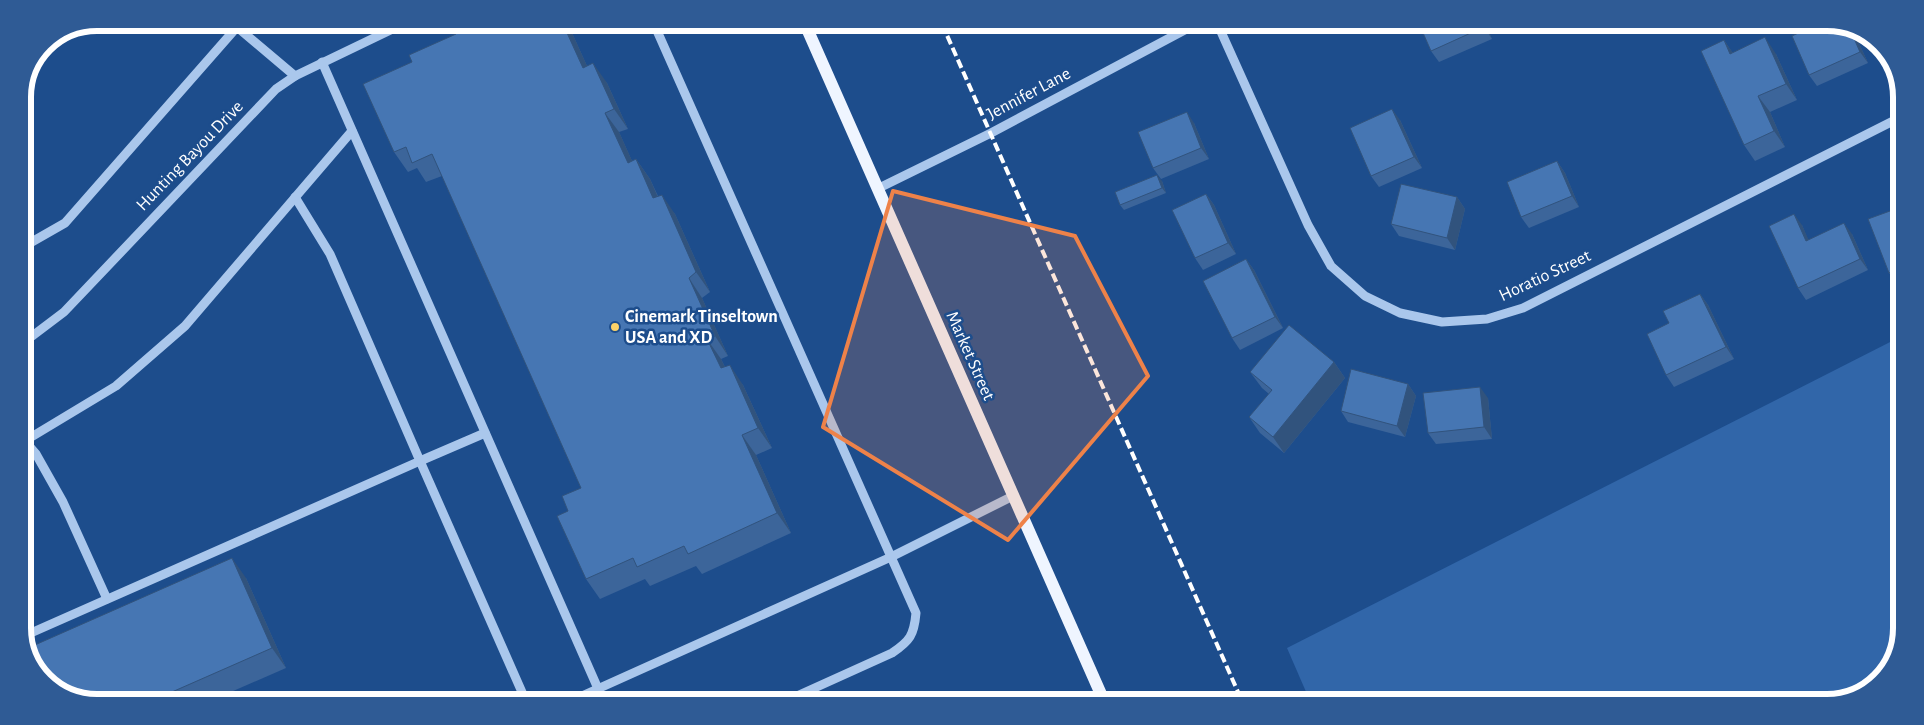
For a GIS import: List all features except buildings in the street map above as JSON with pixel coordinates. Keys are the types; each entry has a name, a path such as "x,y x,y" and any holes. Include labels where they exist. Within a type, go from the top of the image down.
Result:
{"main road":[{"name":"Market Street","path":"809,31 1101,694"}],"street":[{"path":"31,243 65,224 231,31"},
{"path":"243,31 295,76"},
{"name":"Hunting Bayou Drive","path":"31,337 64,312 276,89 295,76 322,62 388,31"},
{"path":"657,31 916,613 914,629 906,644 892,653 801,694"},
{"name":"Jennifer Lane","path":"877,189 991,133 1183,31"},
{"name":"Horatio Street","path":"1221,31 1308,225 1330,266 1365,296 1400,313 1442,322 1487,319 1523,308 1893,121"},
{"path":"322,62 600,694"},
{"path":"31,436 116,386 185,326 352,131"},
{"path":"295,197 330,254 522,694"},
{"path":"31,633 485,432"},
{"path":"31,449 36,454 63,502 106,599"},
{"path":"585,694 891,557 1013,496"}],"highlighted area":[{"path":"893,191 1075,236 1148,376 1008,540 823,427"}],"shaded area":[{"path":"1893,341 1893,628 1889,649 1882,664 1867,680 1856,687 1826,694 1307,694 1287,648"}],"railway":[{"path":"945,31 1239,694"}],"place":[{"name":"Cinemark Tinseltown USA and XD","path":"615,327"}]}
